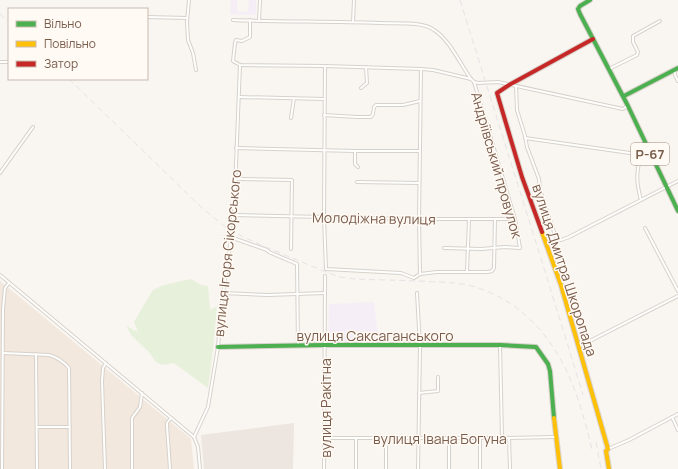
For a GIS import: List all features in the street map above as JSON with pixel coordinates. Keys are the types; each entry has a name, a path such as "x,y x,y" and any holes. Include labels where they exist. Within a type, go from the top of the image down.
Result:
{"street":[{"path":"189,0 188,40 193,52 196,70"},
{"path":"260,0 260,20"},
{"path":"353,22 354,0"},
{"name":"Р-67","path":"590,0 580,6 578,9 580,14 624,96 678,211"},
{"path":"148,17 188,18"},
{"path":"233,20 415,24 430,27 436,31 453,51 474,82 498,82 623,109 628,106"},
{"path":"250,20 250,37 242,41 236,40 235,43 233,61 240,65 421,69 433,70 471,79"},
{"path":"609,69 637,55 638,52 633,42 633,36 660,20"},
{"path":"509,85 593,39"},
{"name":"вулиця Ігоря Сікорського","path":"194,437 208,407 218,347 223,293 231,239 229,230 234,215 240,65"},
{"path":"324,66 324,217 326,269 401,273 414,278 420,274 437,272 492,271 494,268 495,219"},
{"path":"361,88 367,83 366,67"},
{"path":"676,68 675,75 678,81"},
{"path":"624,96 676,68"},
{"path":"420,274 419,183 421,69"},
{"name":"Андріївський провулок","path":"474,82 515,219 520,248 505,247 494,249"},
{"name":"вулиця Дмитра Шкоропада","path":"509,85 497,93 522,177 561,285 608,449 606,451 609,469"},
{"path":"516,86 517,110 527,147 539,179 540,190 554,236 557,239 561,240 569,237 678,181"},
{"path":"239,97 324,99"},
{"path":"291,118 294,98"},
{"path":"324,115 371,117 376,104 403,105 420,101"},
{"path":"0,173 33,127"},
{"path":"525,138 641,155 650,152"},
{"path":"236,148 420,151"},
{"path":"355,151 355,165 358,167"},
{"path":"641,155 636,170 637,187 641,200"},
{"path":"235,179 291,179 292,249"},
{"path":"357,182 419,183"},
{"name":"Молодіжна вулиця","path":"234,215 419,219 515,219"},
{"path":"467,272 469,219"},
{"path":"646,228 678,291"},
{"path":"231,239 233,238 267,250 297,264 298,346"},
{"path":"444,248 494,249"},
{"path":"0,275 194,437 198,447 200,469"},
{"name":"вулиця Ракітна","path":"324,469 325,276"},
{"path":"2,469 4,294 5,288 9,283"},
{"path":"223,293 268,295 325,293"},
{"path":"417,293 420,346 418,469"},
{"path":"579,346 678,296"},
{"name":"вулиця Саксаганського","path":"218,347 325,345 532,346 539,350 548,364 550,371 555,437"},
{"path":"500,345 502,438"},
{"path":"3,353 49,355 66,364 69,368 70,469"},
{"path":"36,354 37,469"},
{"path":"105,469 102,381 103,368 106,363"},
{"path":"419,393 438,391 438,377"},
{"path":"132,469 132,418 140,407 142,393"},
{"path":"608,449 629,440 678,414"},
{"path":"170,469 167,423 171,417"},
{"path":"672,417 678,430"},
{"path":"37,427 70,428"},
{"path":"555,437 560,469"},
{"name":"вулиця Івана Богуна","path":"324,438 386,439 555,437"},
{"path":"356,438 356,469"},
{"path":"449,438 449,469"},
{"path":"480,438 480,469"},
{"path":"509,438 510,469"},
{"path":"386,439 386,469"}],"shaded area":[{"path":"231,0 237,0 237,11 248,12 249,0 256,0 256,15 230,14"},
{"path":"0,281 191,439 194,469 0,469"},
{"path":"374,302 379,342 328,342 329,304"},
{"path":"294,423 293,469 204,469 201,435"}],"green space":[{"path":"191,279 201,285 208,286 210,310 217,306 208,388 174,363 162,365 156,362 148,351 131,335 126,325 133,330 138,331 134,322 153,290 164,285"}],"railway":[{"path":"460,0 583,395"},
{"path":"0,14 8,21"},
{"path":"70,80 201,207 229,230 263,246 340,277 462,284 490,293 511,304 538,328 560,359 576,394 592,450"},
{"path":"596,442 601,469"}],"traffic: fast":[{"path":"590,0 580,6 578,9 580,14 628,106 678,211"},
{"path":"624,96 678,68"},
{"path":"218,347 325,345 500,345 536,347 548,364 550,371 554,418"}],"traffic: slow":[{"path":"542,232 561,285 608,449 606,451 609,469"},
{"path":"554,418 560,469"}],"traffic: jam":[{"path":"542,232 522,177 497,93 593,39"}]}
